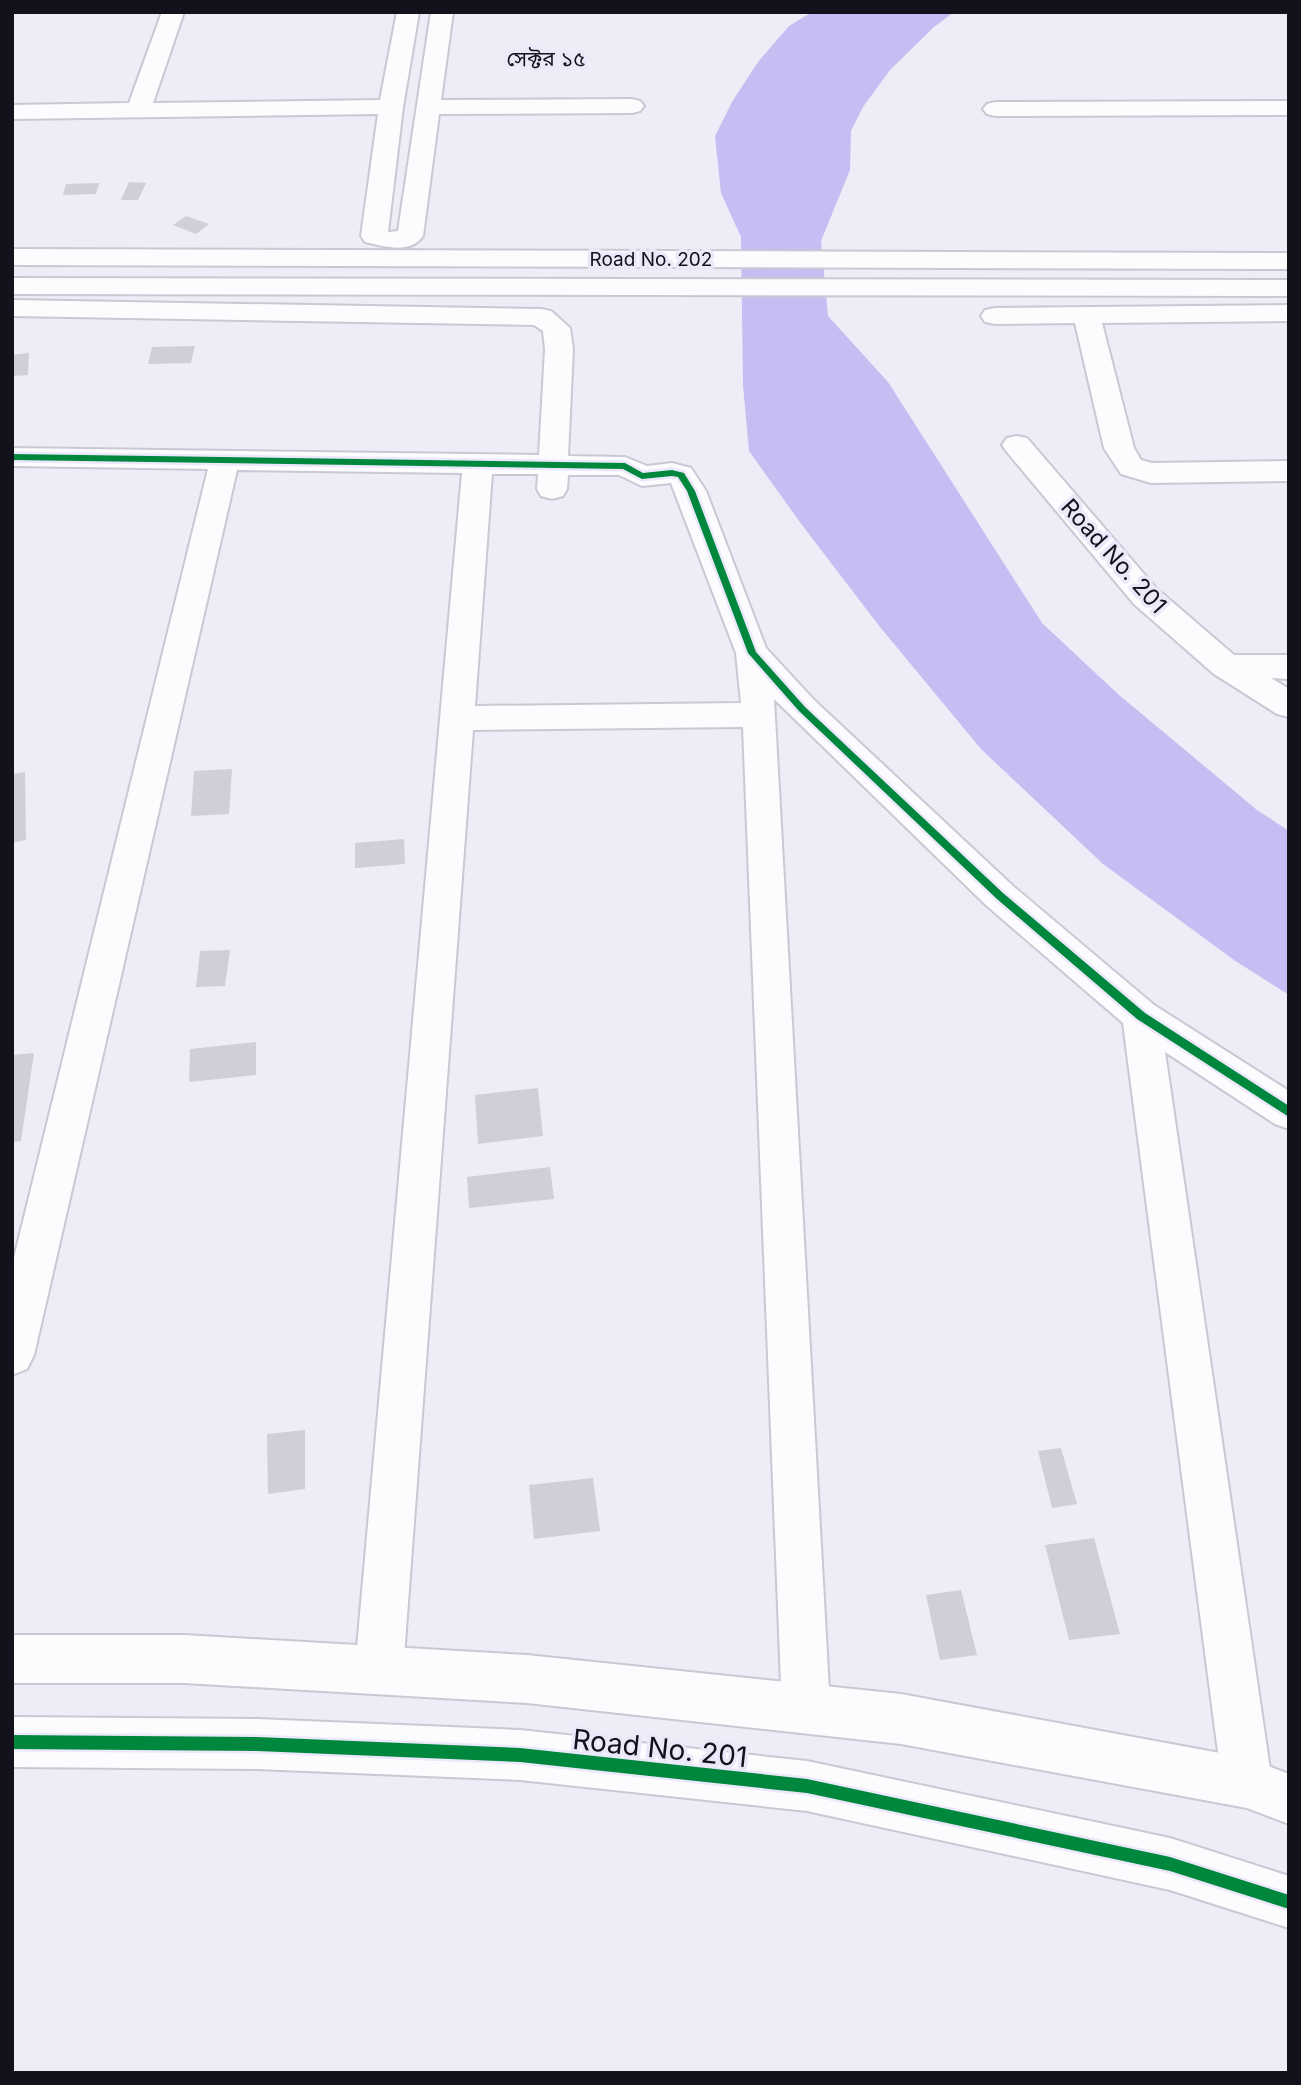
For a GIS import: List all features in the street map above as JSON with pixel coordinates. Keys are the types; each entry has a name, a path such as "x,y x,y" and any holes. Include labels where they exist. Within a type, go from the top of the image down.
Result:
{"street":[{"path":"138,111 173,12"},
{"path":"408,12 391,107 373,236 393,241 410,236 442,12"},
{"path":"427,107 632,106"},
{"path":"12,112 391,107"},
{"path":"995,110 1289,108"},
{"name":"Road No. 202","path":"12,257 1289,261"},
{"name":"Road No. 202","path":"12,286 1289,288"},
{"path":"12,308 541,317 556,328 559,349 551,476"},
{"path":"995,316 1289,313"},
{"path":"1086,314 1119,448 1131,467 1151,473 1289,471"},
{"name":"Road No. 201","path":"1017,445 1145,596 1226,666 1289,705"},
{"path":"12,457 223,470 551,476 625,488 636,485 642,476 672,473 681,475 687,481 752,653 758,715 806,1708"},
{"path":"12,478 223,470"},
{"path":"12,1355 223,470"},
{"path":"379,1670 477,474"},
{"path":"752,653 802,709 1000,896 1141,1016 1289,1112"},
{"path":"1226,666 1289,667"},
{"path":"456,718 758,715"},
{"path":"12,1659 184,1659 527,1679 806,1708 901,1719 1268,1791 1141,1016"},
{"name":"Road No. 201","path":"12,1742 257,1744 520,1755 807,1786 1170,1864 1289,1902"}],"shaded area":[{"path":"812,12 954,12 934,27 890,70 863,107 851,131 850,170 821,241 828,316 888,382 1042,623 1119,695 1257,810 1289,831 1289,995 1234,960 1103,864 981,749 880,627 749,451 743,385 741,237 721,193 715,136 732,102 758,62 789,26"}],"building":[{"path":"129,182 146,183 138,200 121,200"},
{"path":"99,183 96,194 63,195 66,184"},
{"path":"186,216 209,224 196,234 173,225"},
{"path":"195,346 191,363 148,364 152,347"},
{"path":"29,353 28,375 12,376 12,355"},
{"path":"232,769 229,814 191,816 194,771"},
{"path":"25,772 26,840 12,843 12,774"},
{"path":"404,839 405,864 355,868 355,843"},
{"path":"230,950 225,986 196,987 200,951"},
{"path":"256,1042 256,1075 189,1082 190,1049"},
{"path":"34,1053 21,1141 12,1142 12,1055"},
{"path":"538,1088 543,1136 478,1144 475,1095"},
{"path":"550,1167 554,1199 469,1208 467,1177"},
{"path":"305,1430 305,1489 268,1494 267,1434"},
{"path":"1061,1448 1077,1504 1052,1508 1038,1451"},
{"path":"593,1478 600,1531 534,1539 529,1485"},
{"path":"1094,1538 1120,1634 1069,1640 1045,1545"},
{"path":"961,1590 977,1655 940,1660 926,1595"}],"cycle path":[{"path":"12,457 625,466 642,476 672,473 681,475 691,491 752,653 802,709 1000,896 1141,1016 1289,1112"},
{"path":"12,1742 257,1744 520,1755 807,1786 1170,1864 1289,1902"}],"district":[{"name":"সেক্টর ১৫","path":"546,59"}]}
